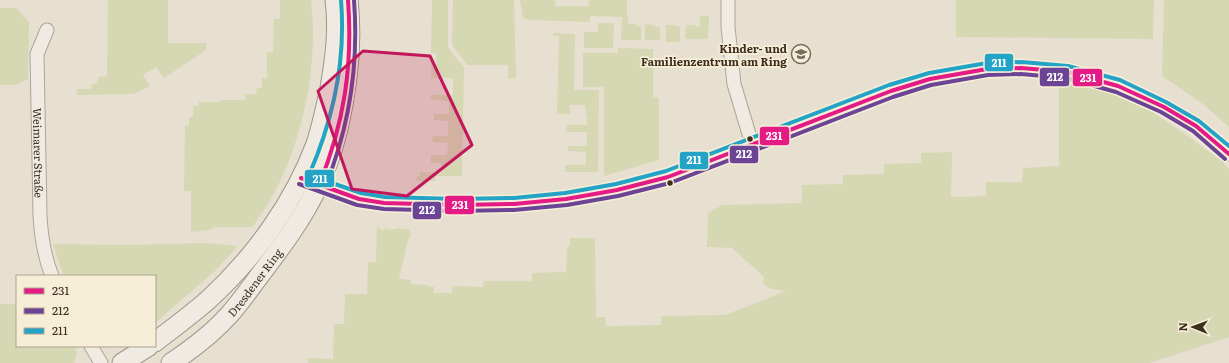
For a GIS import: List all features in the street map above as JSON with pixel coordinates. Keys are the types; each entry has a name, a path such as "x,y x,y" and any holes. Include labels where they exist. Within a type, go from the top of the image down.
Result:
{"street":[{"name":"Dresdener Ring","path":"156,341 208,300 252,254 270,229 301,178 316,143 327,103 336,46 337,24 335,0"},
{"name":"Dresdener Ring","path":"171,363 208,336 229,315 289,236 302,217 319,185 333,148 348,83 350,22 348,0"},
{"path":"728,0 728,27 734,84 752,144"},
{"name":"Weimarer Straße","path":"47,30 37,54 41,237 48,267 52,275"},
{"path":"301,178 359,199 384,203 456,205 514,204 566,199 617,190 671,176 891,91 930,79 987,69 1021,68 1067,72 1118,86 1158,104 1196,126 1229,154"},
{"path":"92,347 101,363"},
{"path":"122,363 147,347"}],"highlighted area":[{"path":"363,51 430,56 472,145 407,196 352,189 318,91"}],"green space":[{"path":"108,0 168,0 168,43 206,43 206,50 164,78 156,67 143,75 150,86 133,94 77,95 77,89 91,89 92,84 98,83 98,77 107,76"},
{"path":"280,0 311,0 313,28 312,58 302,119 293,149 282,177 268,204 252,227 215,227 209,230 191,232 191,191 184,191 185,126 189,125 189,117 193,117 193,106 198,106 199,102 245,100 245,94 256,94 257,88 262,88 262,78 267,78 267,52 273,52 274,19 280,19"},
{"path":"432,0 448,0 448,47 464,68 462,176 436,176 435,181 416,181 417,176 420,176 420,172 441,173 441,163 431,163 431,155 447,155 448,143 432,142 433,136 448,136 448,121 434,120 434,114 449,114 449,101 431,100 431,95 453,95 453,78 431,78 431,65 436,65 436,53 431,53"},
{"path":"453,0 514,0 516,77 508,79 508,65 467,65 452,45"},
{"path":"520,0 555,0 555,6 589,6 589,0 627,0 628,24 636,24 636,26 641,26 641,40 621,40 622,17 590,16 590,22 530,20 523,18"},
{"path":"956,0 1154,0 1153,39 956,37"},
{"path":"1164,0 1229,0 1229,127 1203,104 1162,76"},
{"path":"0,8 16,8 29,22 28,79 15,85 0,85"},
{"path":"700,16 709,16 708,39 685,39 686,25 695,25 700,27"},
{"path":"598,23 614,23 613,48 584,48 584,32 598,32"},
{"path":"645,24 660,27 660,40 645,40"},
{"path":"666,25 680,26 680,42 666,42"},
{"path":"553,33 575,34 574,90 599,90 598,172 565,172 565,165 586,165 586,152 568,151 568,146 587,146 587,132 566,132 567,125 587,125 587,115 585,105 570,105 570,114 557,114 559,36 553,36"},
{"path":"618,48 653,49 653,97 659,98 659,160 604,176 604,87 583,87 583,53 618,53"},
{"path":"1059,83 1101,90 1139,103 1222,161 1229,169 1229,337 1150,363 308,363 308,358 333,359 334,324 344,324 345,294 367,294 368,262 376,262 377,227 384,231 385,228 389,230 399,228 401,230 408,229 410,231 410,238 408,240 399,279 411,280 411,284 434,287 434,293 452,293 453,286 483,287 483,281 532,281 532,273 566,272 567,247 570,245 570,238 595,238 596,317 605,317 606,326 661,325 661,316 725,315 786,291 771,289 763,283 764,277 732,248 707,247 708,213 722,205 802,203 802,185 843,184 843,175 884,174 884,164 921,163 921,153 952,152 951,197 986,196 986,182 1022,182 1023,168 1059,166"},
{"path":"205,243 238,246 214,272 156,322 156,275 64,275 53,244 128,245"},
{"path":"0,304 16,304 16,347 74,347 77,353 74,363 0,363"}],"transit line":[{"name":"211","path":"341,0 341,45 336,89 325,133 309,175 361,193 385,197 457,199 514,198 565,193 616,184 666,171 889,85 929,73 987,63 1022,62 1068,66 1120,80 1166,102 1199,121 1229,146"},
{"name":"231","path":"319,185 335,140 345,94 349,48 348,0"},
{"name":"212","path":"325,187 341,141 351,95 355,48 354,0"},
{"name":"231","path":"301,178 359,199 384,203 457,205 514,204 566,199 617,190 668,177 891,91 930,79 987,69 1021,68 1067,72 1118,86 1164,107 1196,126 1229,154"},
{"name":"212","path":"299,184 357,205 384,209 457,211 514,210 567,205 618,196 670,183 893,97 931,85 988,75 1021,74 1066,78 1116,92 1161,112 1193,131 1225,159"}],"place":[{"name":"Kinder- und Familienzentrum am Ring","path":"801,54"}]}
